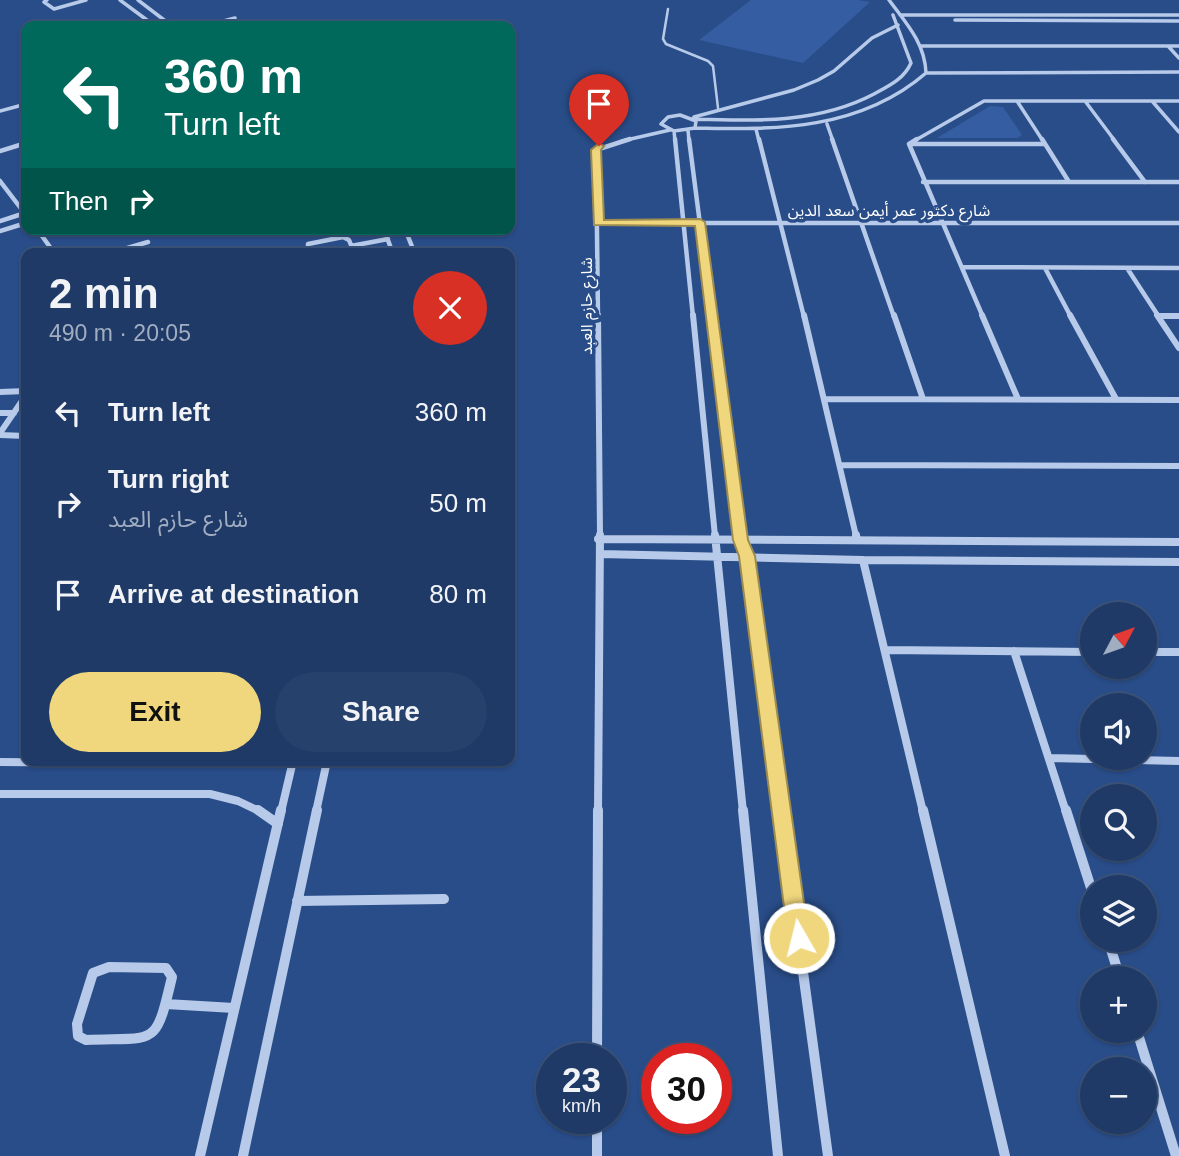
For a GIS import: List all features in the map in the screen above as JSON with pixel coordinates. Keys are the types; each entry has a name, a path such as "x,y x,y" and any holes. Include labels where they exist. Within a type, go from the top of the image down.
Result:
{"street":[{"path":"47,0 44,2 54,9 86,0"},
{"path":"120,0 148,21"},
{"path":"138,0 166,21"},
{"path":"889,0 911,57 909,69 891,84 856,105 795,120 674,116 664,118 661,124 672,130 756,129 827,124 865,112 910,86 926,73 1179,72"},
{"path":"223,21 235,18"},
{"path":"896,18 905,18"},
{"path":"692,118 718,108 794,90 818,80 850,58 896,18 1179,18"},
{"path":"905,18 920,46 926,73"},
{"path":"920,46 1179,46"},
{"path":"1168,46 1179,58"},
{"path":"1017,100 1069,182"},
{"path":"909,144 979,103 1017,100 1179,101"},
{"path":"1085,101 1145,182"},
{"path":"1152,101 1179,132"},
{"path":"0,111 21,105"},
{"path":"692,118 696,121 691,129 700,222 741,540 747,556 828,1156"},
{"path":"827,124 923,399"},
{"path":"756,129 782,222 857,540"},
{"path":"672,130 717,540 778,1156"},
{"name":"شارع حازم العبد","path":"597,1043 600,554 596,150 599,146 672,130"},
{"path":"909,144 1045,144"},
{"path":"909,144 1018,399"},
{"path":"0,151 21,145"},
{"path":"0,181 21,206"},
{"path":"923,181 1179,182"},
{"path":"0,221 21,213"},
{"name":"شارع دكتور عمر أيمن سعد الدين","path":"598,223 1179,223"},
{"path":"0,231 21,225"},
{"path":"386,235 391,248"},
{"path":"306,248 311,243 343,237 348,239 351,246 388,239"},
{"path":"128,248 148,242"},
{"path":"962,267 1179,268"},
{"path":"1045,268 1116,399"},
{"path":"1127,268 1179,348"},
{"path":"1159,316 1179,316"},
{"path":"0,392 21,393"},
{"path":"825,399 1179,400"},
{"path":"21,401 0,434 21,436"},
{"path":"0,413 14,413"},
{"path":"840,465 1179,466"},
{"path":"598,539 1179,542"},
{"path":"600,554 863,560 1179,562"},
{"path":"863,560 1005,1156"},
{"path":"885,650 1080,652"},
{"path":"1014,651 1087,875"},
{"path":"1157,652 1179,652"},
{"path":"1050,758 1179,761"},
{"path":"1,764 21,764"},
{"path":"200,1156 292,766"},
{"path":"243,1156 326,766"},
{"path":"0,794 210,794 235,797 259,808 278,824"},
{"path":"297,901 444,899"},
{"path":"103,968 166,968 172,977 166,1004 159,1029 149,1037 86,1041 76,1031 90,978 93,972 103,968"},
{"path":"166,1004 234,1008"},
{"path":"1141,1043 1176,1156"},
{"path":"597,1134 597,1156"}],"lane":[{"path":"668,9 663,38 666,44 708,61 713,66 718,108"}],"shaded area":[{"path":"751,0 870,2 803,63 699,40"},
{"path":"990,106 1003,107 1022,135 1018,138 937,138"}],"route":[{"path":"599,146 596,150 598,223 700,222 741,540 747,556 799,938"}]}
